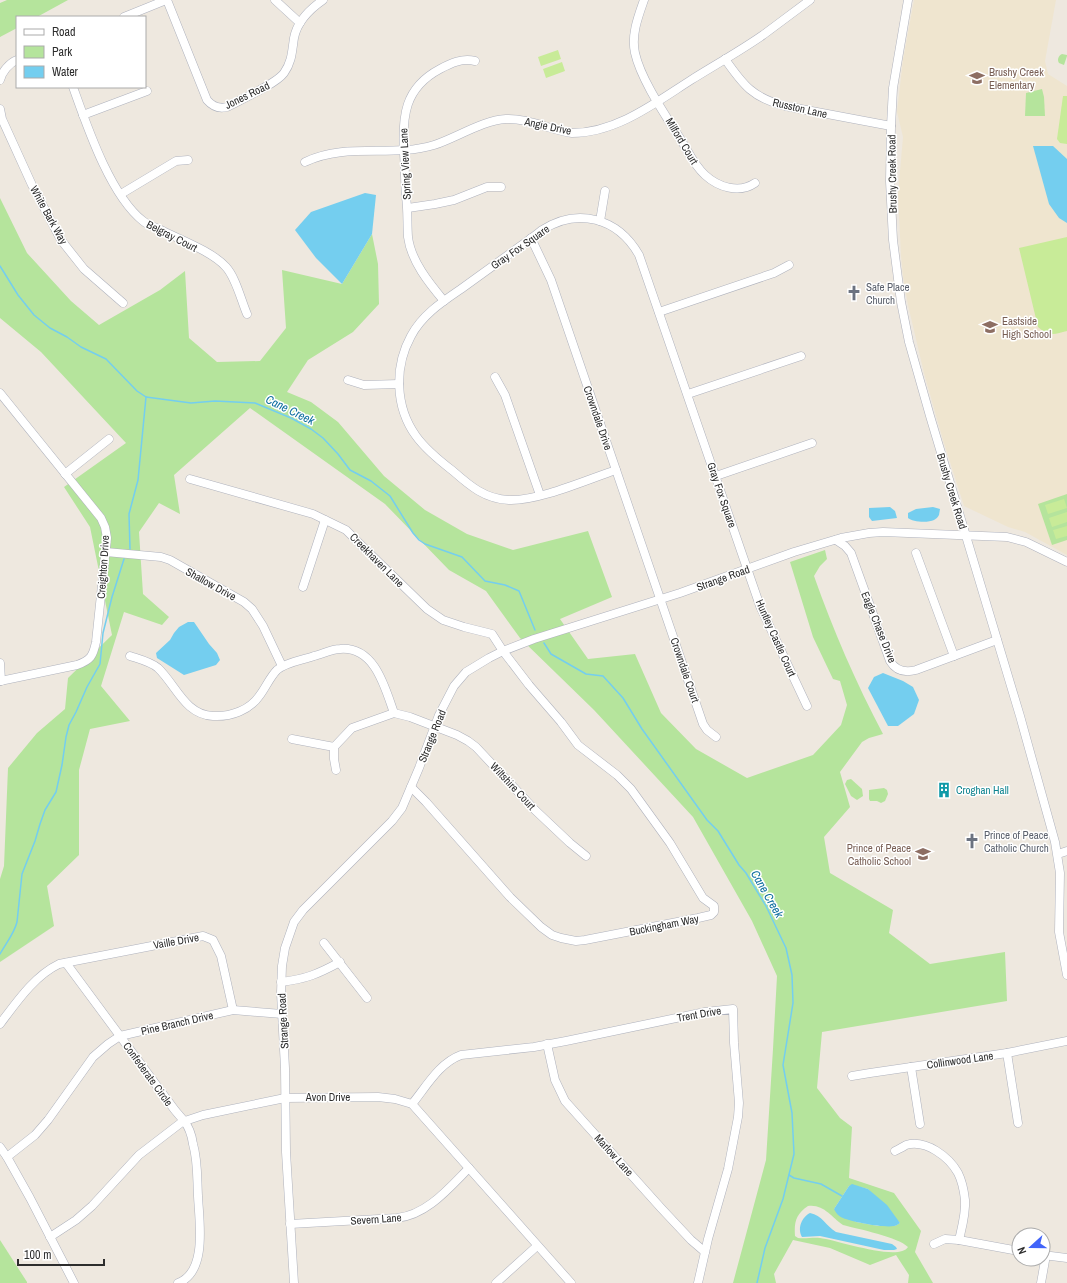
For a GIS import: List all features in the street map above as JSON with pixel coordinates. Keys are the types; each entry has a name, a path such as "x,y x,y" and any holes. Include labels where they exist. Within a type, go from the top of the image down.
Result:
{"street":[{"path":"126,16 166,0"},
{"name":"Jones Road","path":"166,0 206,98 212,105 219,108 227,107 274,82 284,74 290,63 294,36 300,23 313,8 323,0"},
{"path":"275,0 300,23"},
{"name":"Milford Court","path":"644,0 635,28 634,45 640,68 697,166 705,175 718,184 728,188 743,188 755,183"},
{"name":"Angie Drive","path":"305,162 322,155 338,152 404,150 434,145 489,123 506,119 528,122 564,132 589,131 601,128 627,118 658,101 762,35 810,0"},
{"name":"Brushy Creek Road","path":"908,0 894,81 891,126 890,181 893,240 901,302 915,363 935,435 1020,716 1058,854 1060,873 1059,932 1067,975"},
{"name":"Spring View Lane","path":"444,301 412,255 408,237 404,117 408,102 416,87 427,77 445,66 460,60 468,59 475,61"},
{"name":"Russton Lane","path":"725,59 746,87 757,95 770,101 785,106 891,126"},
{"path":"0,80 2,74 12,62 16,60"},
{"name":"Belgray Court","path":"73,88 103,163 132,211 144,222 208,253 226,267 235,283 247,314"},
{"path":"83,115 147,91"},
{"name":"White Bark Way","path":"0,109 2,119 32,185 61,240 84,269 123,304"},
{"path":"121,194 176,161 188,160"},
{"path":"408,208 454,200 487,187 502,187"},
{"path":"600,221 605,191"},
{"name":"Gray Fox Square","path":"616,470 540,495 518,500 499,499 482,493 466,482 431,453 416,436 404,412 400,400 398,384 402,358 411,335 427,315 444,301 546,228 566,220 583,217 600,221 617,229 627,237 634,246 645,272 688,394 747,569"},
{"name":"Crowndale Drive","path":"531,238 552,280 661,599"},
{"path":"659,312 774,273 789,265"},
{"path":"688,394 801,356"},
{"path":"495,377 505,395 540,495"},
{"path":"348,380 364,385 398,384"},
{"name":"Creighton Drive","path":"0,393 103,523 106,534 106,552 96,642 92,657 77,665 1,681"},
{"path":"65,474 109,439"},
{"path":"716,476 812,442"},
{"name":"Creekhaven Lane","path":"190,479 313,514 346,530 427,609 443,620 492,634 503,651"},
{"path":"303,587 326,520"},
{"name":"Strange Road","path":"294,1283 286,1152 285,1068 281,982 285,948 298,916 392,822 402,808 449,694 459,679 476,665 503,651 534,639 695,588 794,552 858,534 883,532 966,534 1013,538 1026,542 1067,562"},
{"path":"851,553 853,544 858,534"},
{"name":"Eagle Chase Drive","path":"836,540 845,546 851,553 886,650 893,665 899,670 909,672 997,640"},
{"name":"Shallow Drive","path":"106,552 161,557 170,560 244,602 258,617 282,666"},
{"path":"916,553 954,656"},
{"name":"Huntley Castle Court","path":"747,569 760,606 807,706"},
{"name":"Crowndale Court","path":"661,599 703,724 707,730 716,736"},
{"path":"130,656 156,667 196,713 212,716 225,716 246,709 256,701 271,677 282,666 339,649 348,649 359,652 378,672 394,713 352,728 334,747 336,770"},
{"name":"Buckingham Way","path":"411,787 527,914 546,931 561,938 576,941 586,940 698,918 711,915 714,912 714,906 703,898 670,843 631,789 617,775 578,745 503,651"},
{"path":"0,663 1,681"},
{"name":"Wiltshire Court","path":"394,713 410,717 461,737 476,747 534,810 586,856"},
{"path":"292,739 334,747"},
{"path":"1058,854 1067,851"},
{"name":"Vaille Drive","path":"66,963 205,936 215,943 221,956 233,1010"},
{"path":"324,943 367,998"},
{"path":"281,982 311,977 340,962"},
{"path":"0,1024 36,982 59,964 66,963"},
{"name":"Confederate Circle","path":"66,963 174,1109 185,1121 193,1142 196,1158 200,1243 193,1270 188,1278 180,1283"},
{"name":"Trent Drive","path":"412,1104 440,1068 454,1057 469,1053 547,1044 705,1012 733,1009 734,1044 739,1103 738,1117 728,1169 698,1283"},
{"name":"Pine Branch Drive","path":"7,1157 35,1135 48,1120 93,1057 120,1036 233,1010 282,1014"},
{"name":"Collinwood Lane","path":"852,1076 911,1066 1007,1053 1067,1041"},
{"name":"Marlow Lane","path":"547,1044 555,1080 566,1101 666,1214 705,1252"},
{"path":"1007,1053 1018,1123"},
{"path":"911,1066 920,1124"},
{"name":"Avon Drive","path":"50,1237 76,1220 92,1206 139,1155 180,1123 185,1121 203,1115 285,1098 378,1097 395,1099 412,1104"},
{"path":"412,1104 571,1283"},
{"path":"895,1151 907,1145 925,1146 936,1151 953,1166 961,1181 965,1200 960,1240"},
{"path":"0,1147 7,1157 74,1283"},
{"name":"Severn Lane","path":"290,1224 410,1216 422,1210 440,1196 469,1168"},
{"path":"934,1244 944,1239 960,1240 1011,1249"},
{"path":"496,1283 538,1246"},
{"path":"1051,1256 1067,1258"},
{"path":"1041,1283 1043,1267"}],"shaded area":[{"name":"Eastside High School","path":"914,0 1056,0 1045,61 1048,74 1067,86 1067,555 1025,532 1008,527 964,506 924,373 908,305 903,276 898,194 903,137 897,112 903,60"}],"green space":[{"path":"7,0 68,0 39,16 16,16 16,29 0,37 0,3"},
{"path":"558,50 561,59 541,66 538,57"},
{"path":"1062,54 1067,55 1064,65 1058,61"},
{"path":"562,62 565,71 546,78 543,69"},
{"path":"1042,89 1045,116 1025,116 1026,93"},
{"path":"1063,96 1067,96 1067,144 1060,143 1057,139"},
{"path":"0,198 27,253 71,301 99,325 160,290 185,271 189,338 217,362 260,361 286,328 282,270 342,284 372,234 378,264 379,304 353,332 308,360 287,392 311,402 338,422 384,476 425,510 467,534 513,550 588,531 612,597 560,619 588,659 635,654 661,713 696,749 747,778 813,755 841,725 847,705 840,681 833,679 813,637 790,562 825,550 827,559 820,566 814,576 846,656 883,734 869,738 862,742 840,772 850,807 824,837 830,873 893,910 889,933 930,964 1005,952 1007,1001 822,1032 817,1088 840,1118 852,1127 849,1178 894,1193 921,1231 915,1252 933,1283 908,1283 909,1275 896,1255 870,1265 830,1248 793,1240 774,1274 776,1283 733,1283 766,1160 777,976 752,921 693,817 594,710 520,638 486,591 449,570 385,504 250,408 174,475 180,514 159,503 139,532 143,594 169,617 162,625 124,612 101,686 130,721 90,729 79,770 79,855 47,886 54,926 0,962 0,879 4,866 8,768 37,733 65,709 68,678 112,635 90,527 64,487 126,443 41,352 0,318","holes":["852,1185 868,1189 900,1223 895,1226 878,1226 856,1222 834,1209 849,1186","808,1206 823,1209 843,1225 896,1240 908,1247 902,1251 893,1252 867,1249 820,1238 798,1238 795,1236 795,1227 798,1215"]},
{"path":"1067,237 1067,331 1052,334 1045,332 1038,327 1019,248"},
{"path":"1067,494 1067,540 1052,545 1038,504"},
{"path":"1064,499 1067,508 1048,514 1045,505"},
{"path":"1067,512 1067,522 1052,527 1049,518"},
{"path":"1067,526 1067,536 1056,539 1053,530"},
{"path":"851,779 862,789 863,796 857,800 851,796 845,784 847,780"},
{"path":"884,788 887,790 888,794 885,801 881,803 877,801 870,801 869,790"},
{"path":"0,1240 27,1282 27,1283 0,1283"}],"water":[{"path":"1033,146 1053,146 1067,159 1067,223 1059,218 1049,204"},
{"path":"365,193 376,195 372,234 342,284 316,258 295,230 311,212"},
{"path":"890,507 895,511 897,518 872,521 869,517 869,508"},
{"path":"933,507 940,509 939,515 934,520 920,522 908,518 908,513 916,509"},
{"path":"188,622 194,622 217,653 220,660 216,665 184,675 157,658 156,653 170,640 179,627"},
{"path":"883,673 903,681 913,687 919,700 914,714 898,726 888,726 868,688 874,677"},
{"path":"852,1184 868,1189 887,1205 900,1223 894,1226 876,1225 853,1221 838,1215 834,1209 849,1186"},
{"path":"810,1213 821,1218 836,1232 892,1244 897,1249 884,1250 820,1236 802,1237 800,1230 801,1223"}],"waterway":[{"name":"Cane Creek","path":"0,266 18,295 34,315 50,328 67,337 81,347 106,359 137,391 146,397 191,403 215,401 255,403 291,418 311,429 323,438 350,470 371,481 390,496 419,540 425,544 462,557 485,581 505,585 519,591 535,630"},
{"path":"130,549 129,514 138,480 146,397"},
{"path":"0,954 16,926 22,874 45,810 56,792 69,725 100,664 103,633 124,559"},
{"name":"Cane Creek","path":"544,643 551,654 586,674 603,676 623,698 642,729 707,820 718,831 739,865 746,873 766,906 786,948 792,975 793,1003 783,1065 792,1113 794,1154 783,1199 765,1248 757,1283"},
{"name":"Cane Creek","path":"789,1175 794,1178 821,1184 842,1196"}],"place":[{"name":"Brushy Creek Elementary","path":"977,78"},
{"name":"Safe Place Church","path":"854,293"},
{"name":"Eastside High School","path":"990,327"},
{"name":"Croghan Hall","path":"944,790"},
{"name":"Prince of Peace Catholic Church","path":"972,841"},
{"name":"Prince of Peace Catholic School","path":"923,854"}]}
